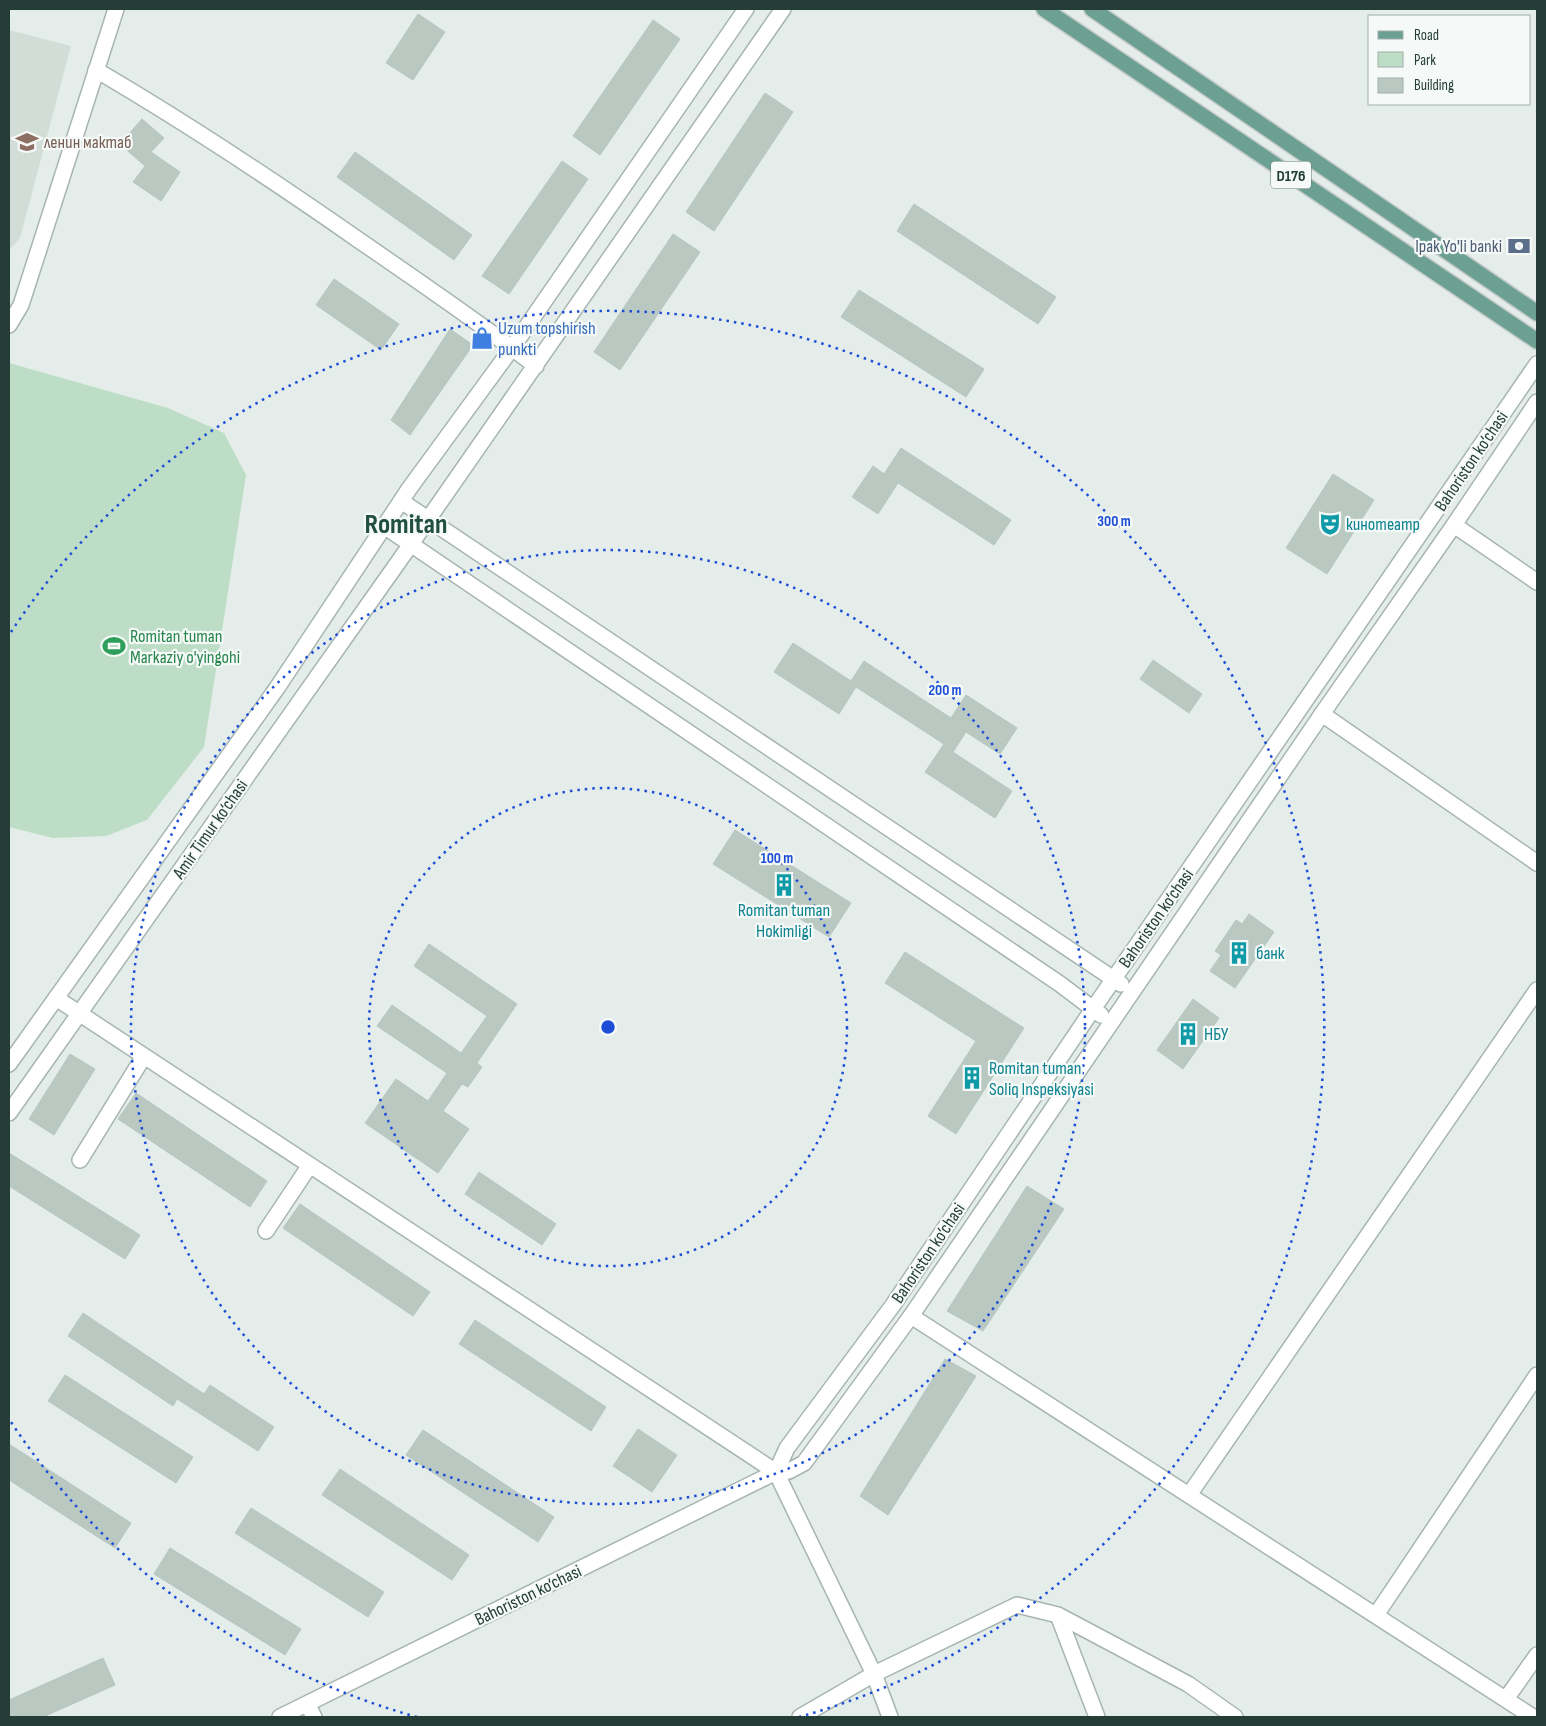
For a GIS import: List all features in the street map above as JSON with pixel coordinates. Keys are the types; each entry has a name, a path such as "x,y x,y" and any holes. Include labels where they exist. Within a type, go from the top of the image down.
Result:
{"main road":[{"name":"D176","path":"1044,9 1537,341"},
{"name":"D176","path":"1092,9 1537,313"}],"street":[{"path":"9,325 21,305 116,9"},
{"name":"Amir Timur ko‘chasi","path":"9,1064 277,688 384,526 431,458 512,348 746,9"},
{"name":"Amir Timur ko‘chasi","path":"9,1113 536,366 783,9"},
{"path":"96,70 149,101 283,187 450,302 536,366"},
{"name":"Bahoriston ko‘chasi","path":"776,1472 787,1448 893,1306 1093,1009 1537,364"},
{"name":"Bahoriston ko‘chasi","path":"280,1717 311,1711 776,1472 789,1471 804,1463 911,1316 1537,402"},
{"path":"401,502 428,518 1132,992"},
{"path":"1454,525 1537,582"},
{"path":"384,526 1060,984 1111,1022"},
{"path":"1322,714 1537,863"},
{"path":"1189,1495 1537,990"},
{"path":"56,998 776,1472 874,1674 890,1717"},
{"path":"80,1160 144,1056"},
{"path":"266,1231 310,1165"},
{"path":"911,1316 1533,1717"},
{"path":"1376,1615 1537,1375"},
{"path":"800,1717 874,1674 1017,1605 1058,1615 1188,1684 1236,1717"},
{"path":"1058,1615 1097,1717"},
{"path":"1506,1699 1537,1655"}],"shaded area":[{"name":"ленин мактаб","path":"9,30 71,46 20,238 9,250"}],"green space":[{"name":"Romitan tuman Markaziy o'yingohi","path":"9,363 168,408 224,433 246,475 204,747 147,820 106,836 53,838 9,827"}],"building":[{"path":"418,14 445,32 413,80 386,63"},
{"path":"653,20 680,39 600,155 573,136"},
{"path":"765,93 793,112 714,231 686,212"},
{"path":"142,119 164,138 151,152 180,172 161,201 133,182 145,166 120,144"},
{"path":"355,152 472,235 454,260 337,177"},
{"path":"562,161 588,179 509,294 482,276"},
{"path":"914,204 1056,297 1038,324 897,231"},
{"path":"673,234 700,252 620,370 594,352"},
{"path":"334,279 399,324 381,350 316,305"},
{"path":"859,290 984,369 966,397 841,317"},
{"path":"450,329 473,345 410,435 391,420"},
{"path":"901,448 1011,520 994,545 898,483 878,514 852,497 873,466 884,474"},
{"name":"кинотеатр","path":"1333,474 1374,500 1327,574 1286,548"},
{"path":"793,643 851,681 864,661 951,718 966,695 1017,728 1000,754 966,732 953,752 1012,791 995,818 925,772 944,744 856,687 839,714 774,672"},
{"path":"1153,660 1202,694 1189,713 1140,679"},
{"name":"Romitan tuman Hokimligi","path":"735,830 851,903 829,937 713,864"},
{"name":"банк","path":"1249,914 1274,932 1235,988 1210,971 1221,955 1215,951 1236,920 1242,924"},
{"path":"429,944 517,1004 477,1063 482,1067 468,1087 462,1084 443,1111 469,1129 438,1173 365,1123 396,1079 428,1101 447,1073 377,1026 392,1005 461,1053 487,1016 414,966"},
{"name":"Romitan tuman Soliq Inspeksiyasi","path":"905,952 1024,1028 956,1134 928,1116 976,1041 885,983"},
{"name":"НБУ","path":"1193,999 1219,1018 1183,1069 1157,1050"},
{"path":"70,1054 95,1069 54,1135 29,1119"},
{"path":"136,1093 267,1181 250,1207 118,1119"},
{"path":"9,1153 140,1235 125,1259 9,1186"},
{"path":"479,1172 556,1224 542,1245 465,1194"},
{"path":"1027,1186 1064,1209 983,1331 947,1311"},
{"path":"300,1204 430,1292 413,1316 283,1228"},
{"path":"83,1313 204,1394 210,1385 274,1427 258,1451 177,1399 173,1406 68,1336"},
{"path":"475,1320 606,1407 591,1431 459,1344"},
{"path":"945,1359 976,1376 888,1515 860,1496"},
{"path":"65,1375 193,1457 176,1483 48,1401"},
{"path":"638,1429 677,1455 652,1492 613,1466"},
{"path":"423,1430 554,1517 538,1542 406,1455"},
{"path":"9,1444 131,1523 115,1548 9,1480"},
{"path":"340,1469 469,1555 452,1580 322,1495"},
{"path":"251,1508 384,1592 368,1617 235,1533"},
{"path":"170,1548 301,1629 285,1655 154,1574"},
{"path":"103,1658 115,1685 43,1717 9,1717 9,1700"}],"place":[{"name":"ленин мактаб","path":"27,142"},
{"name":"Ipak Yo'li banki","path":"1519,246"},
{"name":"Uzum topshirish punkti","path":"482,338"},
{"name":"кинотеатр","path":"1330,524"},
{"name":"Romitan tuman Markaziy o'yingohi","path":"114,646"},
{"name":"Romitan tuman Hokimligi","path":"784,885"},
{"name":"банк","path":"1239,953"},
{"name":"НБУ","path":"1188,1034"},
{"name":"Romitan tuman Soliq Inspeksiyasi","path":"972,1078"}],"district":[{"name":"Romitan","path":"406,523"}]}
